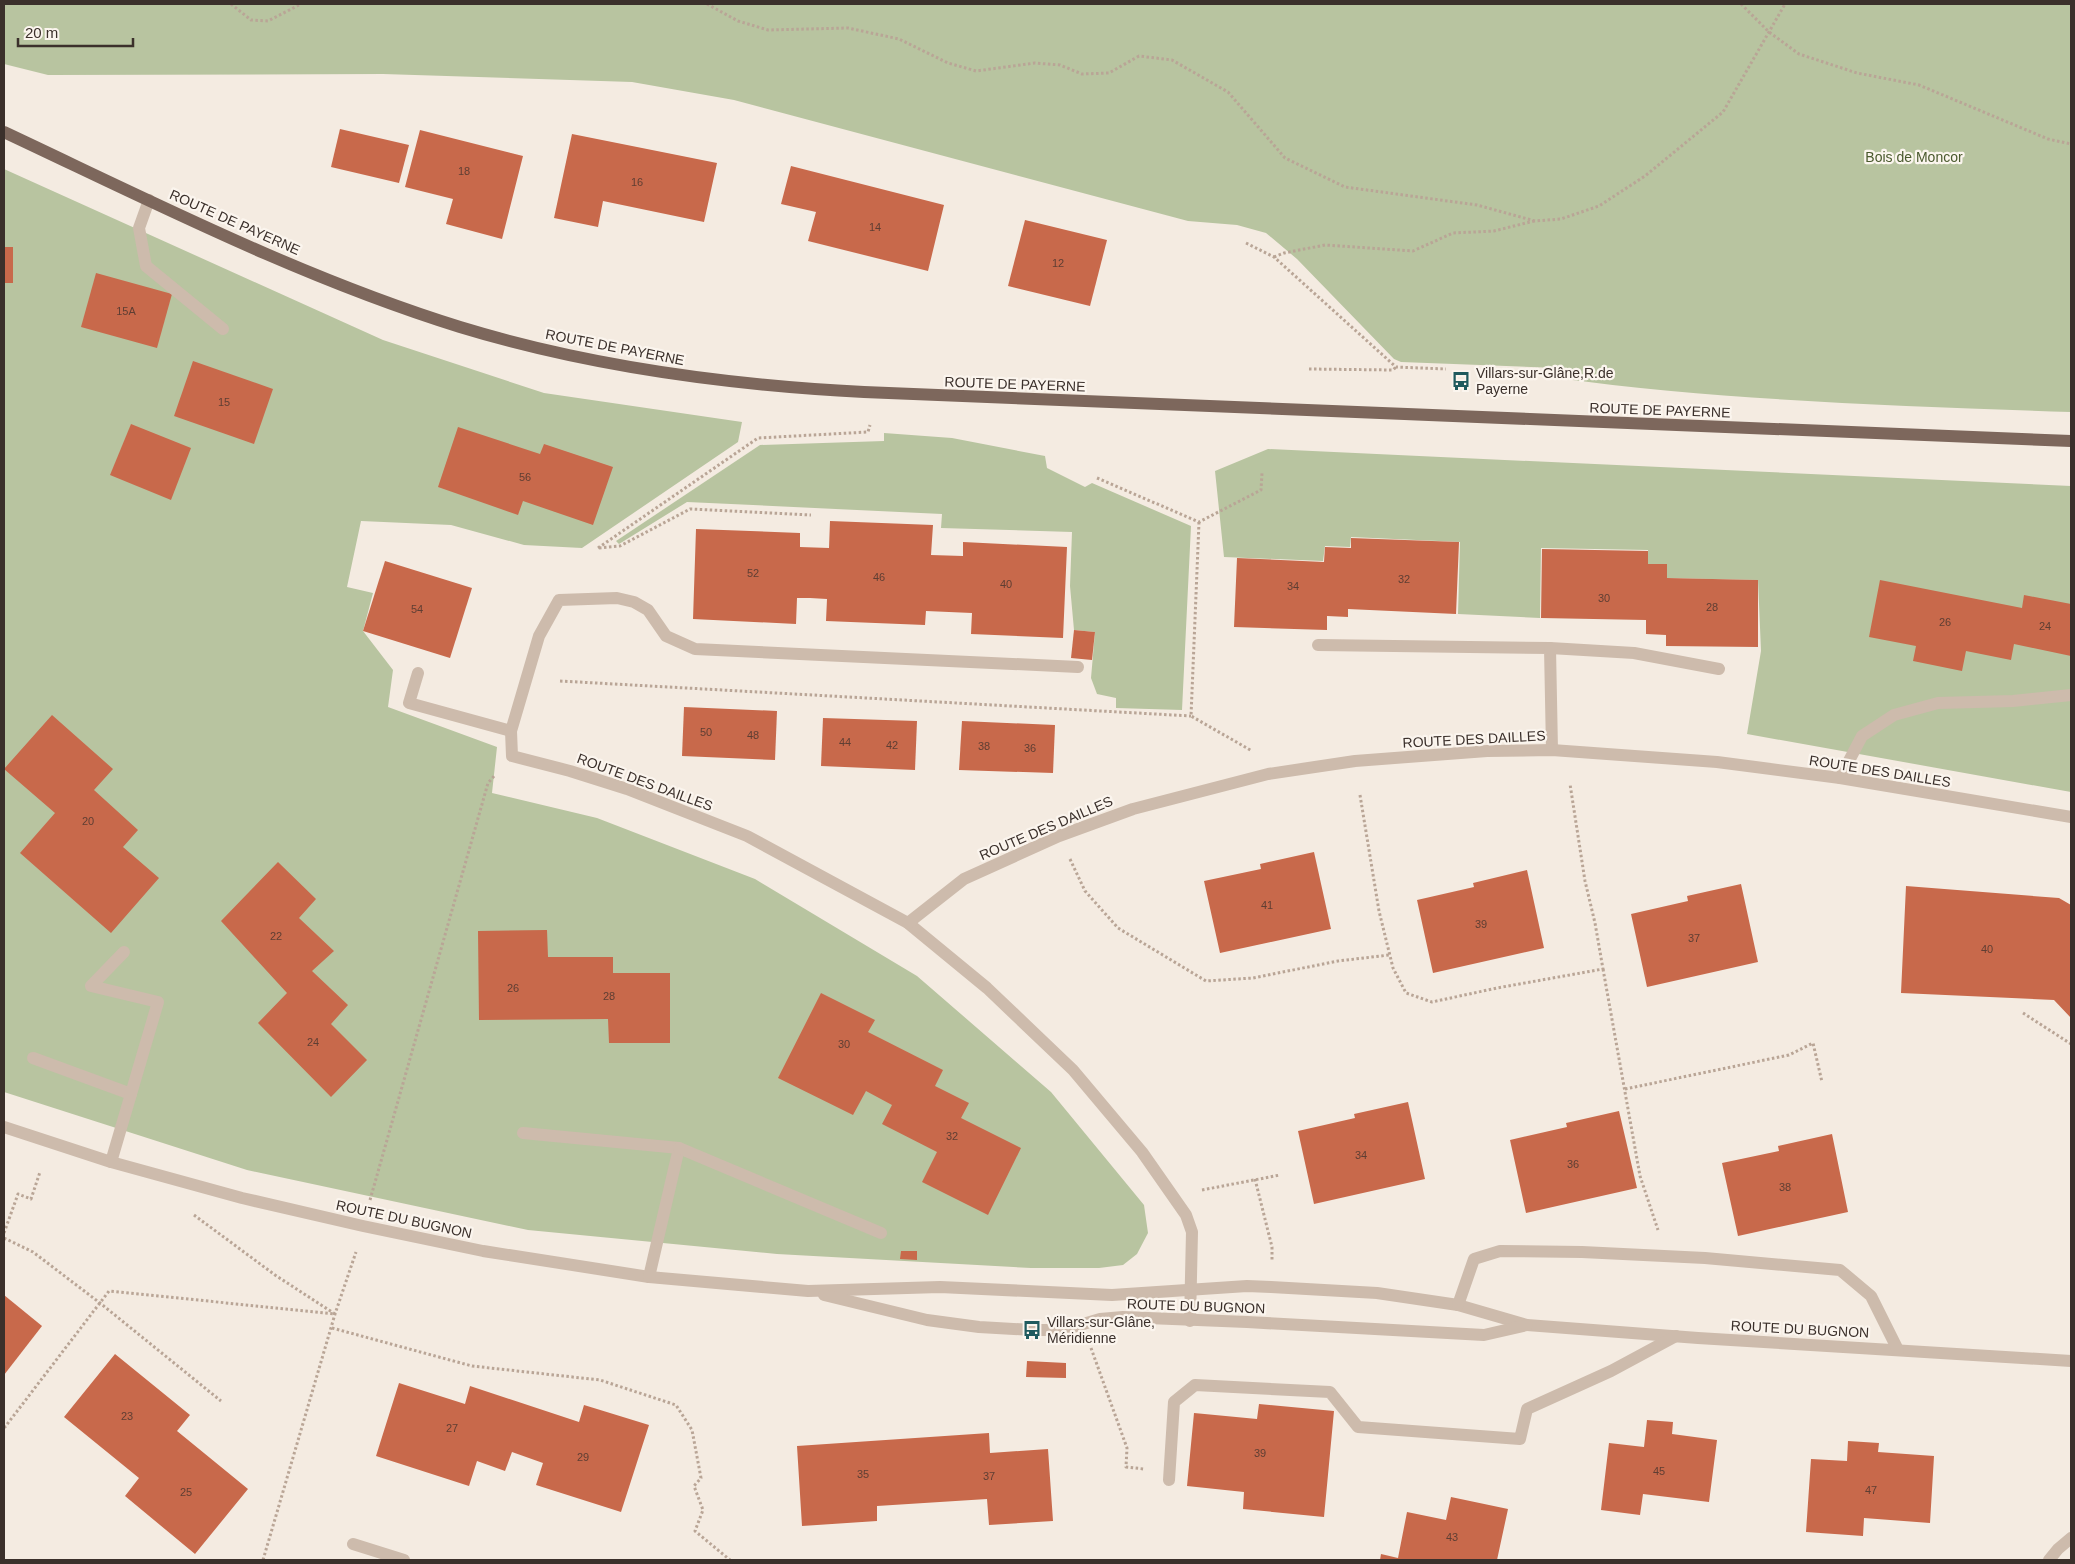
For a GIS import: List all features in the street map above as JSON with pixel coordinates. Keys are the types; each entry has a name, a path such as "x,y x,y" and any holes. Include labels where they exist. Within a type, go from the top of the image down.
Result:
{"main road":[{"name":"ROUTE DE PAYERNE","path":"4,132 290,264 398,306 460,327 570,356 652,372 808,389 938,396 2071,441"}],"street":[{"path":"149,200 139,228 146,266 223,329"},
{"path":"512,756 511,731 539,636 559,600 617,598 634,602 648,610 666,636 694,649 1078,667"},
{"path":"1318,644 1550,648 1634,653 1719,669"},
{"path":"1550,648 1552,750"},
{"path":"418,673 409,704 511,731"},
{"path":"1840,778 1862,736 1894,715 1938,703 2013,701 2071,695"},
{"name":"ROUTE DES DAILLES","path":"908,923 964,879 1060,836 1133,809 1268,774 1355,761 1487,751 1552,750 1717,762 1840,778 2071,817"},
{"name":"ROUTE DES DAILLES","path":"512,756 570,771 626,789 747,836 908,923 986,988 1073,1070 1142,1152 1186,1215 1192,1232 1190,1321"},
{"path":"111,1162 158,1002 91,986 124,952"},
{"path":"33,1058 131,1094"},
{"name":"ROUTE DU BUGNON","path":"4,1127 111,1162 242,1198 483,1251 649,1277 808,1291 940,1287 1112,1295 1191,1289 1271,1287 1377,1293 1458,1305 1527,1324 1676,1336 2071,1361"},
{"path":"523,1133 679,1148 881,1233"},
{"path":"649,1277 679,1148"},
{"path":"1458,1305 1474,1259 1500,1251 1666,1256 1840,1270 1871,1296 1898,1350"},
{"name":"ROUTE DU BUGNON","path":"808,1291 927,1320 979,1327 1062,1330 1100,1319 1124,1317 1484,1335 1527,1324"},
{"path":"1169,1475 1174,1402 1195,1384 1330,1392 1358,1426 1520,1439 1527,1409 1611,1371 1676,1336"},
{"path":"2049,1560 2071,1538"},
{"path":"353,1544 404,1560"}],"path":[{"path":"231,4 251,20 268,20 301,4"},
{"path":"707,4 738,21 768,30 848,28 899,39 948,63 976,71 1035,64 1060,65 1082,74 1109,73 1139,56 1172,60 1228,92 1284,158 1345,187 1477,205 1535,221"},
{"path":"1741,4 1769,32 1799,54 1857,73 1919,85 2048,139 2071,144"},
{"path":"1274,256 1325,245 1413,251 1453,233 1494,231 1535,221 1561,220 1599,206 1645,176 1723,112 1785,4"},
{"path":"1246,243 1274,256 1396,366 1446,369"},
{"path":"1308,369 1393,370 1396,366"},
{"path":"811,515 690,509 620,546 598,548 758,438 868,432 870,425"},
{"path":"1199,522 1261,490 1262,473"},
{"path":"1097,478 1199,522"},
{"path":"1191,716 1199,522"},
{"path":"560,681 1191,716 1240,744"},
{"path":"263,1560 335,1314 352,1271 488,783 512,756"},
{"path":"1570,784 1585,881 1595,922 1640,1176 1666,1256"},
{"path":"1360,795 1378,911 1393,968 1406,993 1432,1002 1497,988 1603,970"},
{"path":"1068,854 1085,891 1118,928 1206,981 1253,978 1338,961 1389,955"},
{"path":"2024,1013 2071,1044"},
{"path":"1625,1089 1789,1055 1812,1044 1822,1082"},
{"path":"4,1233 18,1194 31,1199 40,1172"},
{"path":"1197,1192 1280,1175"},
{"path":"1255,1179 1272,1247 1272,1268"},
{"path":"194,1215 276,1275 335,1314"},
{"path":"4,1238 33,1252 100,1303 221,1401"},
{"path":"4,1426 109,1291 335,1314"},
{"path":"332,1328 472,1366 600,1380 676,1405 692,1430 702,1478 694,1486 703,1510 695,1531 730,1560"},
{"path":"1090,1343 1127,1448 1126,1467 1169,1475"}],"green space":[{"name":"Bois de Moncor","path":"4,4 2071,4 2071,412 1878,405 1749,397 1621,386 1557,378 1557,368 1401,362 1394,359 1297,259 1266,233 1237,225 1188,221 734,100 632,82 383,74 48,75 4,64"},
{"path":"4,169 383,340 544,393 742,422 738,442 582,548 524,545 451,525 361,521 347,587 373,593 363,631 393,670 388,707 497,747 492,793 597,818 755,879 917,976 1051,1092 1144,1205 1148,1233 1137,1254 1123,1265 1099,1268 1031,1268 777,1254 528,1230 247,1170 4,1092"},
{"path":"884,433 952,438 1045,456 1047,468 1085,487 1092,483 1191,526 1182,710 1116,708 1116,698 1097,694 1091,678 1095,632 1074,630 1070,586 1072,532 941,528 942,514 687,502 619,544 616,541 760,445 884,441"},
{"path":"1268,449 2071,486 2071,792 1747,734 1761,651 1758,580 1667,578 1667,564 1648,564 1648,550 1541,548 1540,618 1458,614 1460,542 1351,537 1350,547 1325,546 1323,561 1224,557 1215,471"}],"building":[{"path":"340,129 409,145 399,183 331,167"},
{"path":"420,130 523,156 502,239 446,224 453,199 405,187"},
{"path":"572,134 717,163 704,222 603,201 598,227 554,218"},
{"path":"791,166 944,205 928,271 808,241 816,212 781,204"},
{"path":"1025,220 1107,240 1090,306 1008,286"},
{"path":"4,247 13,247 13,283 4,283"},
{"path":"96,273 172,294 157,348 81,327"},
{"path":"193,361 273,389 254,444 174,416"},
{"path":"131,424 191,448 171,500 110,475"},
{"path":"458,427 540,454 544,444 613,467 593,525 523,501 518,515 438,487"},
{"path":"830,521 933,525 931,555 963,556 963,542 1067,547 1063,638 971,634 972,613 926,611 925,625 826,621 827,599 810,598 797,598 796,624 693,619 696,529 800,533 800,547 829,548"},
{"path":"1351,538 1459,542 1456,614 1348,609 1348,617 1327,616 1327,630 1234,627 1237,558 1324,562 1325,547 1351,548"},
{"path":"1542,549 1648,551 1648,564 1667,564 1667,578 1758,580 1758,647 1666,646 1666,635 1646,634 1646,620 1541,618"},
{"path":"385,561 472,588 450,658 363,631"},
{"path":"1880,580 2022,608 2024,595 2071,604 2071,656 2014,644 2011,660 1966,651 1962,671 1913,661 1916,646 1869,637"},
{"path":"1074,630 1095,632 1092,660 1071,658"},
{"path":"684,707 777,711 775,760 682,756"},
{"path":"52,715 113,769 94,790 138,830 123,847 159,878 111,933 20,853 55,813 4,769"},
{"path":"823,718 917,721 915,770 821,766"},
{"path":"962,721 1055,725 1053,773 959,770"},
{"path":"1314,852 1331,929 1220,953 1204,881 1261,869 1260,864"},
{"path":"278,862 316,899 299,918 334,951 312,971 348,1005 331,1024 367,1060 331,1097 258,1023 287,993 221,921"},
{"path":"1527,870 1544,948 1433,973 1417,900 1474,887 1473,883"},
{"path":"1741,884 1758,962 1647,987 1631,914 1688,901 1687,896"},
{"path":"1906,886 2059,898 2071,905 2071,1018 2054,1000 1901,993"},
{"path":"547,930 548,957 613,957 613,973 670,973 670,1043 609,1043 608,1019 479,1020 478,931"},
{"path":"821,993 875,1020 868,1032 943,1070 935,1086 969,1103 961,1118 1021,1148 988,1215 922,1182 937,1152 882,1124 892,1105 866,1091 853,1115 778,1078"},
{"path":"1408,1102 1425,1179 1314,1204 1298,1131 1355,1118 1354,1114"},
{"path":"1619,1111 1637,1188 1526,1213 1510,1140 1567,1127 1566,1123"},
{"path":"1832,1134 1848,1212 1738,1236 1722,1163 1779,1151 1778,1146"},
{"path":"901,1251 917,1251 917,1260 900,1259"},
{"path":"4,1295 42,1326 4,1375"},
{"path":"115,1354 190,1415 177,1431 248,1489 195,1554 125,1496 139,1478 64,1417"},
{"path":"1027,1361 1066,1363 1066,1378 1026,1377"},
{"path":"399,1383 465,1404 470,1386 579,1422 584,1405 649,1425 621,1512 536,1485 543,1463 512,1452 505,1471 477,1461 469,1486 376,1456"},
{"path":"1259,1404 1334,1411 1324,1517 1243,1509 1244,1492 1187,1486 1194,1413 1257,1419"},
{"path":"1647,1420 1673,1422 1672,1434 1717,1440 1709,1502 1643,1494 1640,1515 1601,1510 1609,1443 1644,1447"},
{"path":"989,1433 990,1453 1048,1449 1053,1521 989,1525 987,1499 877,1506 877,1521 802,1526 797,1446"},
{"path":"1848,1441 1879,1443 1878,1452 1934,1456 1930,1523 1864,1518 1863,1536 1806,1532 1811,1459 1847,1461"},
{"path":"1451,1497 1508,1509 1497,1560 1380,1560 1381,1554 1398,1558 1407,1512 1446,1520"}],"place":[{"name":"Villars-sur-Glâne,R.de Payerne","path":"1461,381"},
{"name":"Villars-sur-Glâne, Méridienne","path":"1032,1330"}]}
